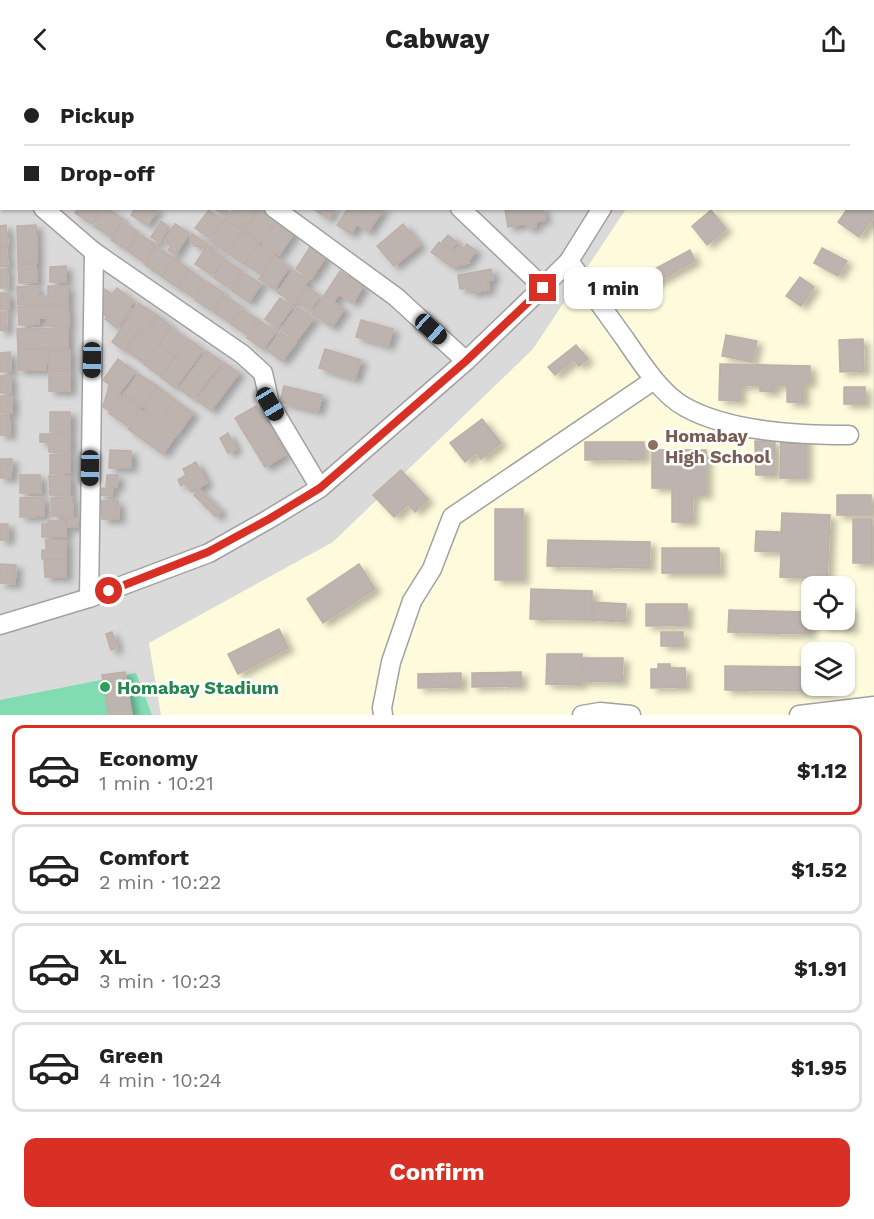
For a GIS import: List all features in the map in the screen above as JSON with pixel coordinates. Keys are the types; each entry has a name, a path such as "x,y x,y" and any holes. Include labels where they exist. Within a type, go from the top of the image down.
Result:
{"street":[{"path":"45,210 94,252 242,354 263,373 270,404 320,488"},
{"path":"277,210 396,297 466,361"},
{"path":"461,210 543,288"},
{"path":"0,625 89,598 208,552 320,488 466,361 543,288 569,261 601,210"},
{"path":"89,598 94,252"},
{"path":"569,261 654,380 683,406 714,419 768,430 809,435 849,435"},
{"path":"383,715 382,708 391,662 412,601 432,569 452,517 654,380"},
{"path":"799,715 874,706"},
{"path":"582,715 600,712 631,715"}],"shaded area":[{"path":"0,210 874,210 874,715 0,715"},
{"name":"Homabay High School","path":"625,210 873,210 874,715 161,715 149,643 333,542 533,349"}],"green space":[{"name":"Homabay Stadium","path":"136,673 152,715 0,715 0,700"}],"building":[{"path":"77,210 102,210 92,224 75,213"},
{"path":"105,210 109,210 123,219 111,237 94,226"},
{"path":"134,210 157,210 147,225 131,215"},
{"path":"209,210 223,220 209,238 195,228"},
{"path":"216,210 229,210 225,216"},
{"path":"233,210 257,210 243,230 227,220"},
{"path":"258,210 276,220 262,242 245,231"},
{"path":"315,210 334,210 328,219"},
{"path":"347,210 383,210 368,232 357,224 351,234 337,225"},
{"path":"505,210 543,210 545,220 535,222 536,227 527,228 526,223 508,227"},
{"path":"711,210 726,229 707,245 692,226"},
{"path":"847,210 874,210 874,217 859,237 838,222"},
{"path":"225,219 242,230 227,253 210,241"},
{"path":"161,221 169,227 159,242 151,237"},
{"path":"122,222 138,232 127,250 111,240"},
{"path":"277,222 294,233 279,255 263,244"},
{"path":"175,224 189,233 175,255 168,250 171,246 164,241"},
{"path":"403,224 420,245 394,266 377,246"},
{"path":"6,225 8,245 0,246 0,226"},
{"path":"36,225 37,263 18,263 17,226"},
{"path":"243,232 259,242 244,264 229,254"},
{"path":"139,234 156,245 145,263 128,251"},
{"path":"192,234 208,244 205,248 194,246 190,238"},
{"path":"448,235 457,242 451,250 442,242"},
{"path":"439,242 468,263 452,267 431,252"},
{"path":"258,244 274,254 260,274 245,264"},
{"path":"467,244 476,251 468,261 455,250 460,245 464,249"},
{"path":"6,246 8,266 0,267 0,247"},
{"path":"207,246 224,258 212,275 195,264"},
{"path":"156,247 174,258 162,276 145,265"},
{"path":"310,247 326,256 311,279 296,269"},
{"path":"822,248 847,261 838,276 814,263"},
{"path":"690,250 695,261 640,291 634,280"},
{"path":"274,256 289,267 274,289 259,279"},
{"path":"174,259 189,269 177,287 162,277"},
{"path":"225,260 242,271 231,289 214,278"},
{"path":"36,264 37,282 19,283 18,265"},
{"path":"66,266 66,282 50,282 50,267"},
{"path":"0,269 7,269 8,288 0,288"},
{"path":"491,269 493,280 488,281 489,290 471,293 470,288 460,289 458,275"},
{"path":"189,270 205,281 194,298 178,287"},
{"path":"293,270 308,280 294,303 278,293"},
{"path":"340,271 363,286 353,303 339,294 333,302 344,309 332,327 312,314"},
{"path":"244,273 261,284 249,302 232,291"},
{"path":"800,277 814,287 801,306 786,296"},
{"path":"207,282 224,293 212,311 195,300"},
{"path":"37,286 38,296 48,296 48,286 68,286 68,304 18,305 17,287"},
{"path":"307,287 320,296 310,310 297,301"},
{"path":"103,288 112,294 117,288 134,301 117,328 105,319 107,317 101,312 104,308 94,301"},
{"path":"0,293 9,293 9,309 0,310"},
{"path":"224,296 241,306 230,323 214,312"},
{"path":"280,298 292,307 277,328 265,319"},
{"path":"138,303 157,315 145,333 139,329 125,351 112,342"},
{"path":"68,306 69,326 47,326 47,318 39,318 39,324 19,325 18,307"},
{"path":"298,307 313,319 296,341 281,329"},
{"path":"242,309 258,320 247,335 231,324"},
{"path":"0,312 7,312 6,331 0,330"},
{"path":"158,316 171,326 159,343 146,332"},
{"path":"361,320 393,329 388,346 356,337"},
{"path":"260,321 275,332 263,349 247,338"},
{"path":"68,328 68,348 18,349 17,329"},
{"path":"172,328 188,340 176,356 160,344"},
{"path":"140,331 158,344 144,363 126,350"},
{"path":"281,332 296,343 282,361 267,350"},
{"path":"726,335 757,341 752,362 722,356"},
{"path":"189,339 203,350 175,388 161,377"},
{"path":"863,339 864,371 840,372 839,340"},
{"path":"158,345 175,357 160,376 144,364"},
{"path":"576,345 588,359 579,366 574,360 555,375 548,367"},
{"path":"18,349 46,349 46,370 18,370"},
{"path":"325,349 361,360 355,379 319,368"},
{"path":"48,350 70,350 70,369 49,369"},
{"path":"207,351 222,362 193,399 179,388"},
{"path":"10,352 11,371 0,372 0,353"},
{"path":"118,359 135,372 120,392 103,380"},
{"path":"225,363 239,373 211,410 196,400"},
{"path":"720,364 810,366 810,383 803,383 803,403 787,402 787,385 774,385 774,392 760,391 760,386 740,385 740,401 719,400"},
{"path":"49,371 70,371 70,391 49,391"},
{"path":"139,374 157,386 142,407 124,394"},
{"path":"10,375 11,393 0,393 0,376"},
{"path":"109,386 120,395 109,411 103,407"},
{"path":"284,386 322,395 318,411 280,402"},
{"path":"158,387 175,400 160,420 143,407"},
{"path":"844,387 865,387 865,404 844,404"},
{"path":"123,395 140,407 127,426 109,413"},
{"path":"0,396 12,396 12,413 0,413"},
{"path":"176,401 193,413 178,434 161,421"},
{"path":"256,406 285,455 265,467 235,418"},
{"path":"141,410 176,435 163,454 128,429"},
{"path":"50,412 70,412 70,432 50,432"},
{"path":"0,415 9,415 10,435 0,435"},
{"path":"482,419 501,443 481,459 476,453 465,462 450,443"},
{"path":"228,433 236,449 228,453 220,438"},
{"path":"40,434 70,434 70,452 49,452 49,442 40,442"},
{"path":"781,437 806,437 806,478 780,478"},
{"path":"755,441 775,441 775,475 756,475"},
{"path":"585,442 644,442 644,459 585,460"},
{"path":"110,450 131,451 131,468 109,468"},
{"path":"652,450 706,450 706,495 693,495 692,522 672,522 672,488 652,488"},
{"path":"70,454 70,473 50,474 50,455"},
{"path":"0,459 12,459 11,478 0,478"},
{"path":"196,462 207,483 191,492 186,483 181,486 178,480 186,475 183,469"},
{"path":"401,470 428,499 415,512 408,504 394,517 373,495"},
{"path":"20,475 40,475 41,493 20,493"},
{"path":"107,475 118,475 117,487 106,487"},
{"path":"49,476 70,476 70,495 50,495"},
{"path":"100,488 112,489 112,496 99,495"},
{"path":"200,490 221,511 216,517 194,495"},
{"path":"837,495 871,495 871,515 837,515"},
{"path":"44,497 44,516 20,517 20,498"},
{"path":"72,497 73,516 52,516 51,498"},
{"path":"101,501 118,501 119,519 102,519"},
{"path":"495,509 523,509 523,580 495,580"},
{"path":"782,513 830,515 827,576 780,577 781,552 755,551 756,531 781,532"},
{"path":"64,518 78,518 78,527 67,527 67,520"},
{"path":"853,519 872,519 872,563 853,563"},
{"path":"48,521 66,521 66,537 42,537 42,524 48,524"},
{"path":"0,524 8,524 8,540 0,540"},
{"path":"46,540 66,540 66,559 42,559 42,550 46,550"},
{"path":"548,540 650,542 649,568 547,566"},
{"path":"662,548 719,548 720,573 662,573"},
{"path":"44,560 66,560 66,577 45,577"},
{"path":"0,564 16,565 15,584 0,583"},
{"path":"359,564 375,589 323,623 307,599"},
{"path":"531,589 592,591 592,620 530,619"},
{"path":"593,602 626,604 625,622 592,620"},
{"path":"646,604 687,604 687,625 646,626"},
{"path":"729,610 801,612 801,630 810,630 810,634 728,632"},
{"path":"279,629 288,648 238,674 228,654"},
{"path":"112,632 117,648 111,650 106,634"},
{"path":"661,632 683,632 683,646 661,646"},
{"path":"547,654 582,654 581,685 546,684"},
{"path":"583,658 623,658 622,682 583,681"},
{"path":"658,664 670,664 670,668 685,668 686,687 651,688 651,669 658,669"},
{"path":"725,666 801,667 801,691 725,690"},
{"path":"125,672 132,715 109,715 102,675"},
{"path":"521,672 521,686 472,687 472,673"},
{"path":"461,673 461,687 418,688 418,674"}],"place":[{"name":"Homabay High School","path":"653,445"},
{"name":"Homabay Stadium","path":"105,687"}],"route":[{"path":"109,591 208,552 320,488 466,361 543,288"}]}
